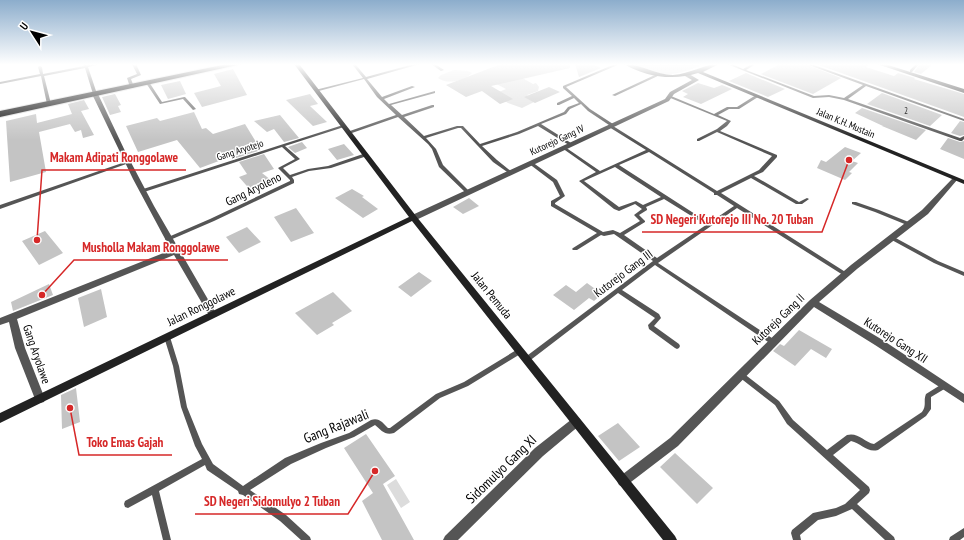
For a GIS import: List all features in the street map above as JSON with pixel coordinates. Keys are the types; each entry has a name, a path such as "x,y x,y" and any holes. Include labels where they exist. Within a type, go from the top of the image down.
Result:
{"highway":[{"path":"0,114 120,89"}],"main road":[{"name":"Jalan K.H. Mustain","path":"741,89 964,182"},
{"name":"Jalan Pemuda","path":"316,90 413,218 671,540"},
{"name":"Jalan Ronggolawe","path":"0,418 413,218"}],"street":[{"name":"Kutorejo Gang IV","path":"413,218 611,126 670,97 672,93 679,89"},
{"path":"95,94 127,163 168,239 213,315"},
{"name":"Kutorejo Gang II","path":"623,481 663,451 698,418 813,302 845,274 925,212 955,179"},
{"name":"Gang Aryolawe","path":"0,322 175,251"},
{"name":"Kutorejo Gang XII","path":"813,302 878,342 944,386 962,395"},
{"name":"Gang Aryolawe","path":"12,317 20,348 40,399"},
{"name":"Sidomulyo Gang XI","path":"449,540 539,452 576,422"}],"lane":[{"path":"45,89 49,104"},
{"path":"93,89 95,94"},
{"path":"152,89 161,103 184,98 194,109"},
{"path":"375,89 388,105 424,137 434,150 441,166 468,192"},
{"path":"382,99 407,89"},
{"path":"565,89 611,126 736,207 845,274"},
{"path":"614,95 627,89"},
{"path":"793,89 814,97 829,96 845,100 961,140 964,137"},
{"path":"845,100 859,89"},
{"path":"877,89 964,120"},
{"path":"388,105 434,92"},
{"path":"715,115 728,108 738,108 757,96"},
{"path":"558,104 574,97"},
{"path":"670,97 729,122 712,134 705,135 698,140"},
{"path":"480,145 565,113 569,108 581,103"},
{"path":"348,133 433,106"},
{"path":"538,124 570,144"},
{"name":"Gang Aryotejo","path":"142,191 343,126"},
{"path":"424,137 460,127 510,173"},
{"path":"716,194 764,170 775,156 717,131"},
{"name":"Gang Aryoleno","path":"168,239 292,182 280,167 298,159 283,146"},
{"path":"564,148 599,172"},
{"path":"643,207 636,202 617,209 581,182 582,180 599,172 649,150"},
{"path":"289,177 308,170 329,167 365,155"},
{"path":"0,207 127,163"},
{"path":"530,163 556,182 563,196 553,204 601,233 605,234 613,231 621,235 656,262 773,342"},
{"path":"615,165 709,225"},
{"path":"752,176 798,203 807,199"},
{"path":"643,207 664,197"},
{"path":"854,204 870,208 909,224"},
{"path":"621,235 643,221 636,215 645,210 643,207"},
{"name":"Kutorejo Gang III","path":"526,360 656,262 736,207"},
{"path":"575,249 601,233"},
{"path":"892,238 932,260 964,274"},
{"path":"618,290 657,316 658,318 650,326 677,346"},
{"path":"167,337 176,366 184,407 206,460 216,472 283,518 306,540"},
{"name":"Gang Rajawali","path":"242,491 288,461 351,435 374,422 378,422 387,431 391,431 438,396 466,384 520,351"},
{"path":"741,375 777,403 790,422 866,490 852,504 840,511 824,513 813,517 795,533 797,540"},
{"path":"827,455 850,437 857,439 871,448 875,448 924,414 928,409 928,396 944,386"},
{"path":"128,504 206,460"},
{"path":"155,489 167,540"},
{"path":"852,504 891,540"},
{"path":"954,540 964,532"}],"shaded area":[{"path":"506,89 538,89 538,91 527,95 534,102 522,108 508,103 494,94"},
{"path":"396,479 410,502 401,508 387,485"}],"building":[{"path":"163,89 184,89 186,94 168,99"},
{"path":"209,89 244,89 247,95 202,107 194,93"},
{"path":"453,89 496,89 513,99 500,104 482,91 466,97"},
{"path":"544,89 554,89 560,92 535,103 524,97"},
{"path":"686,89 732,89 701,104 683,97 688,94 682,91"},
{"path":"749,89 785,89 768,97"},
{"path":"801,89 821,89 813,94"},
{"path":"886,89 948,89 964,94 964,117"},
{"path":"882,93 942,115 930,126 867,104"},
{"path":"115,94 121,105 118,106 121,112 110,115 102,97"},
{"path":"310,94 318,104 310,106 327,122 313,126 286,100"},
{"path":"84,100 89,109 81,111 94,135 83,138 81,130 75,132 70,124 39,132 46,172 10,182 6,121 36,114 37,123 72,114 68,104"},
{"path":"862,108 926,130 916,140 855,113"},
{"path":"194,112 202,129 206,128 213,134 245,124 261,150 236,158 235,155 200,168 177,140 138,152 126,126 157,118 160,121"},
{"path":"280,115 299,138 284,142 274,129 267,132 254,121"},
{"path":"960,121 964,122 964,135 960,136 951,133"},
{"path":"948,138 960,142 964,141 964,159 940,149"},
{"path":"302,142 307,148 295,153 288,147"},
{"path":"344,144 354,155 337,160 328,149"},
{"path":"845,147 861,153 852,161 858,163 849,172 852,173 845,180 817,168 821,160 826,162"},
{"path":"264,154 274,169 262,173 276,184 253,193 239,177 247,174 239,162"},
{"path":"352,189 364,196 362,197 378,209 363,218 335,198"},
{"path":"469,198 479,206 463,214 453,207"},
{"path":"296,208 314,233 291,242 274,217"},
{"path":"247,227 261,242 239,253 226,237"},
{"path":"45,231 63,253 39,265 22,241"},
{"path":"419,272 432,281 411,297 398,287"},
{"path":"587,283 602,294 594,301 589,298 574,310 553,295 566,285 576,292"},
{"path":"49,284 53,295 13,311 11,302"},
{"path":"101,289 107,317 84,327 78,298"},
{"path":"333,292 352,311 332,323 334,325 317,335 295,313"},
{"path":"799,330 832,349 826,358 811,349 795,366 773,351 780,344 784,346"},
{"path":"76,388 80,422 62,429 61,395"},
{"path":"618,423 640,447 619,461 598,436"},
{"path":"366,434 395,476 383,484 414,540 382,540 362,501 373,493 344,448"},
{"path":"675,453 713,488 697,504 660,467"}],"place":[{"name":"SD Negeri Kutorejo III No. 20 Tuban","path":"849,160"},
{"name":"Makam Adipati Ronggolawe","path":"37,240"},
{"name":"Musholla Makam Ronggolawe","path":"42,295"},
{"name":"Toko Emas Gajah","path":"70,408"},
{"name":"SD Negeri Sidomulyo 2 Tuban","path":"375,471"}]}
